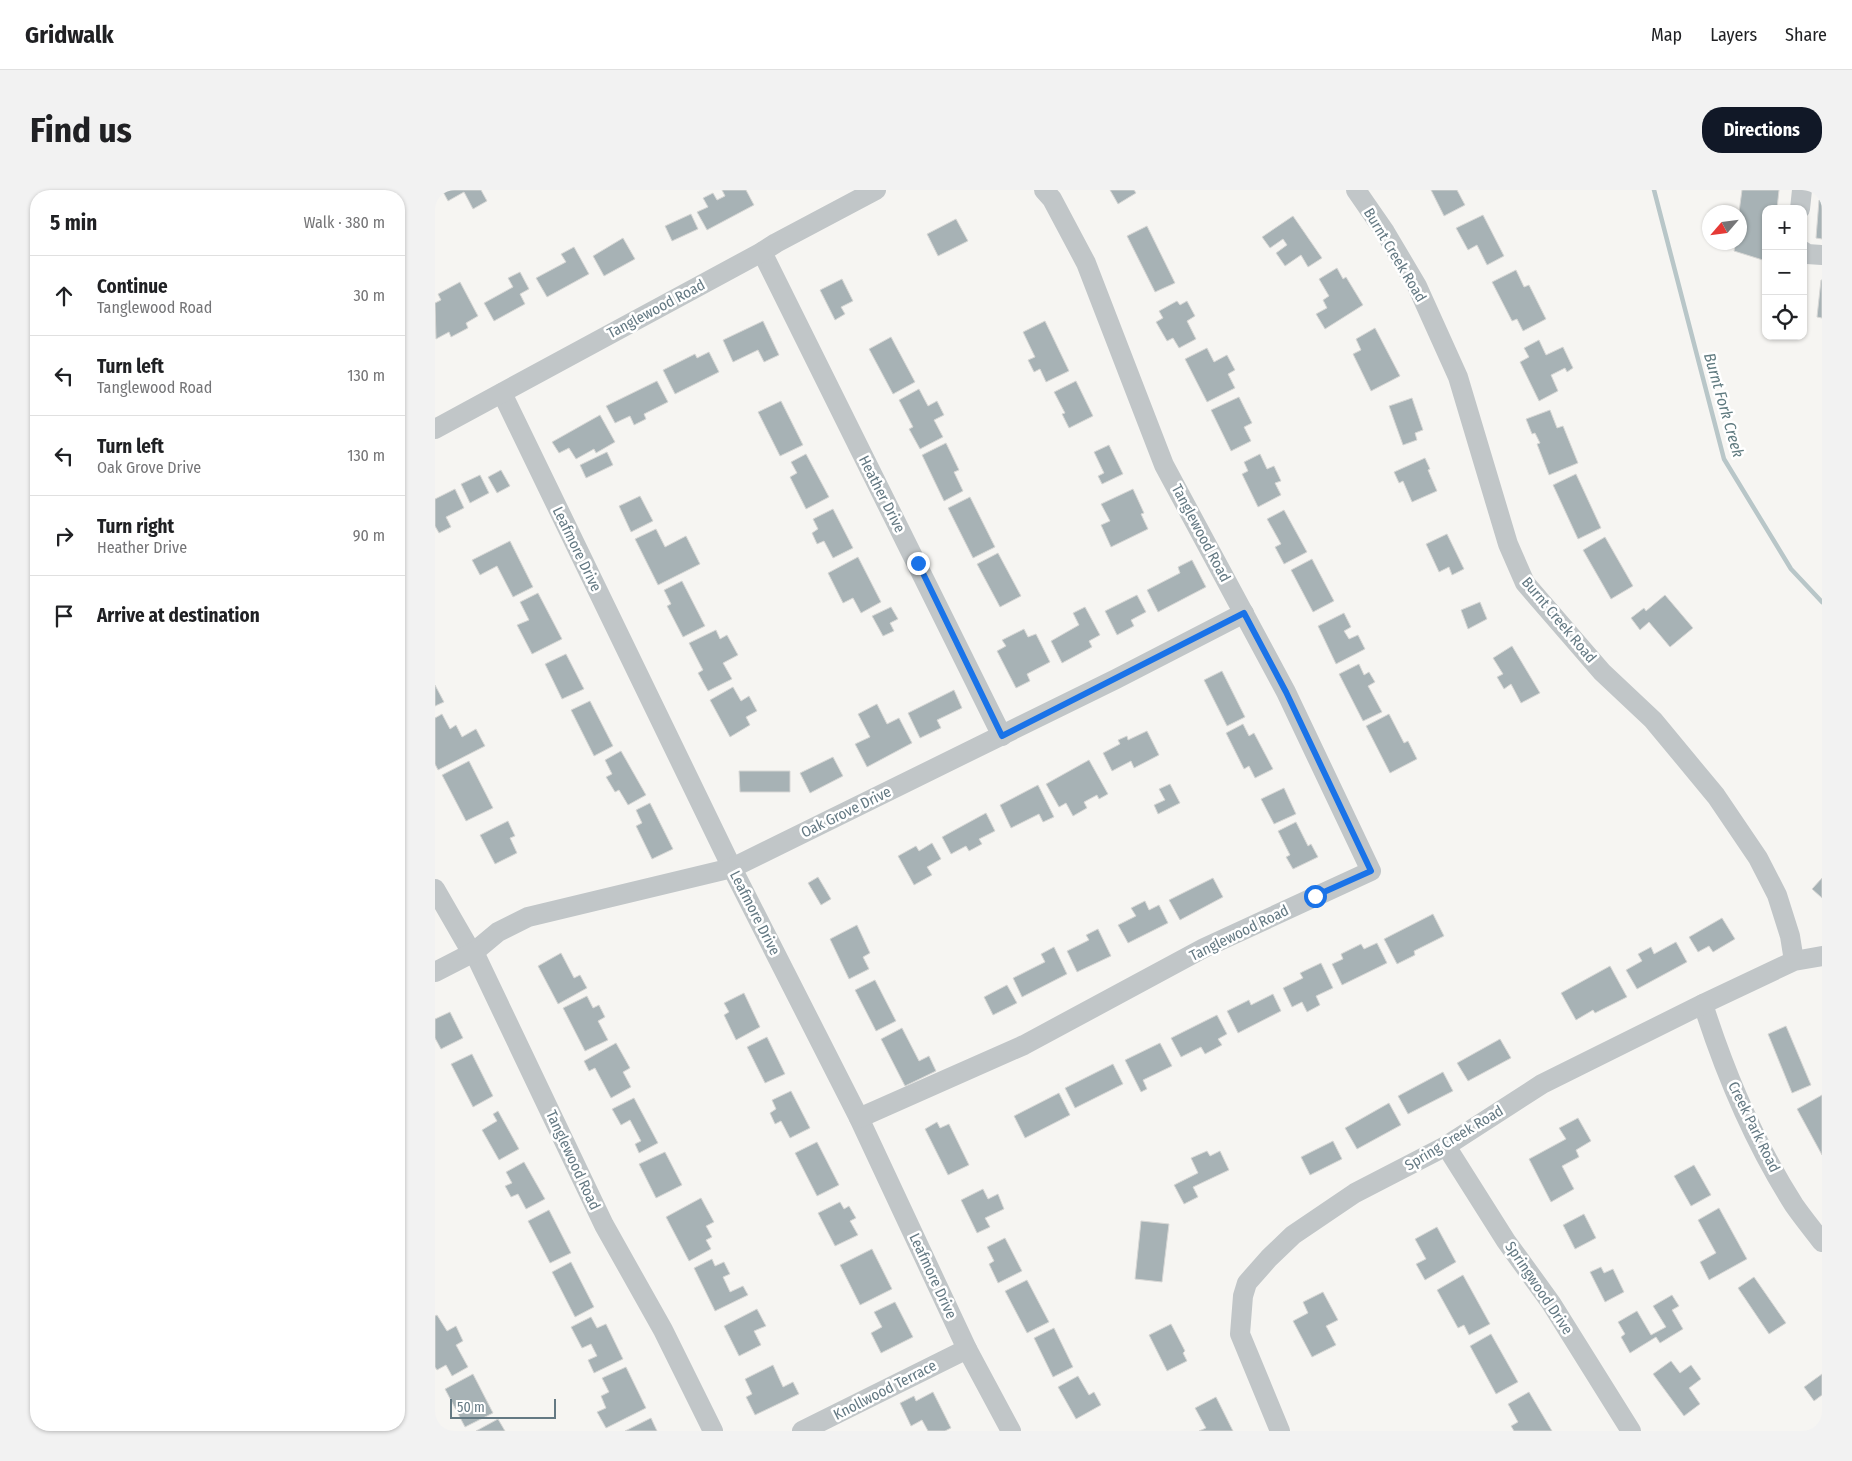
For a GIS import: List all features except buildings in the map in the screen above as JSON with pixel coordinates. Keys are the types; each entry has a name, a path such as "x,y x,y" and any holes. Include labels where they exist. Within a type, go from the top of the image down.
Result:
{"street":[{"name":"Tanglewood Road","path":"435,429 876,190"},
{"name":"Tanglewood Road","path":"859,1118 1024,1045 1204,948 1371,871 1286,692 1164,465 1085,263 1052,199 1044,190"},
{"name":"Burnt Creek Road","path":"1356,190 1385,232 1417,286 1458,377 1508,544 1525,583 1602,672 1653,720 1716,796 1758,858 1777,896 1790,936 1794,961"},
{"path":"1800,205 1802,190"},
{"name":"Heather Drive","path":"763,252 1002,736"},
{"path":"1807,254 1822,256"},
{"name":"Leafmore Drive","path":"502,393 732,868 859,1118 967,1349 1011,1431"},
{"name":"Oak Grove Drive","path":"435,972 474,952 498,932 528,917 732,868 1002,736 1244,613"},
{"name":"Tanglewood Road","path":"435,890 469,948 474,952 604,1225 663,1330 713,1431"},
{"name":"Spring Creek Road","path":"1279,1431 1240,1334 1243,1296 1247,1283 1293,1235 1355,1193 1446,1146 1542,1084 1794,961 1822,956"},
{"name":"Creek Park Road","path":"1703,1004 1719,1054 1767,1160 1795,1206 1822,1242"},
{"name":"Springwood Drive","path":"1446,1146 1506,1241 1551,1303 1631,1431"},
{"name":"Knollwood Terrace","path":"802,1431 967,1349"}],"waterway":[{"name":"Burnt Fork Creek","path":"1654,190 1724,459 1791,569 1822,602"}],"route":[{"path":"918,563 1002,736 1244,613 1286,692 1371,871 1315,896"}]}
